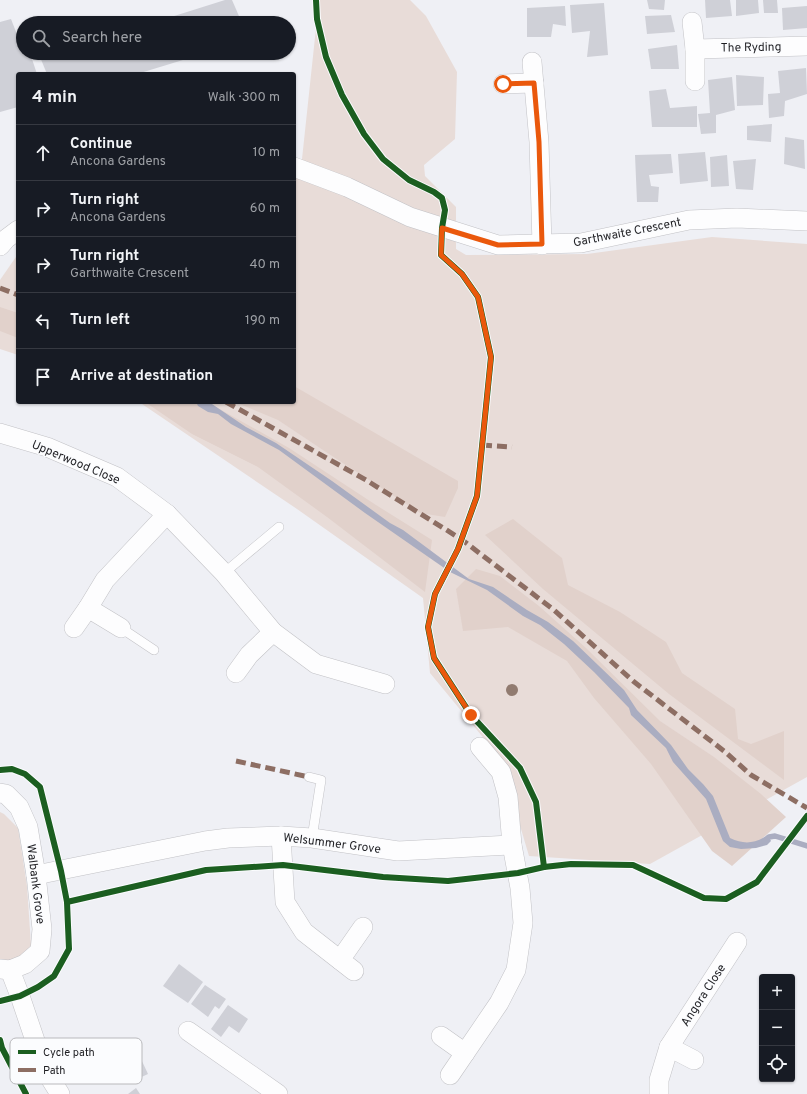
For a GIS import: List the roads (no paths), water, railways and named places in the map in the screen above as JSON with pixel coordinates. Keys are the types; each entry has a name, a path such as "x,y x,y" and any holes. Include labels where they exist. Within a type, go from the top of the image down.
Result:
{"street":[{"path":"692,22 695,49 695,81"},
{"name":"The Ryding","path":"695,49 807,46"},
{"path":"532,62 539,142 542,244"},
{"path":"503,84 534,83"},
{"name":"Garthwaite Crescent","path":"296,168 347,187 410,217 498,245 581,243 689,220 737,218 807,222"},
{"path":"0,246 16,232"},
{"name":"Upperwood Close","path":"0,433 47,447 117,477 167,514 224,573 273,632 316,664 385,684"},
{"path":"74,628 106,580 167,514"},
{"path":"88,608 120,628"},
{"path":"236,673 249,655 273,632"},
{"path":"450,1076 499,1003 516,970 523,923 520,888 512,845 508,797 501,772 480,747"},
{"name":"Walbank Grove","path":"0,793 6,794 19,807 28,826 36,876 42,929 40,950 25,964 5,970 20,996 34,1038"},
{"path":"281,836 285,902 304,932 347,966 363,927"},
{"name":"Welsummer Grove","path":"36,876 205,841 228,838 281,836 312,838 398,851 512,845"},
{"name":"Angora Close","path":"659,1094 659,1080 669,1047 737,942"},
{"path":"188,1031 278,1094"},
{"path":"441,1036 465,1053"},
{"path":"669,1047 694,1060"},
{"name":"Walbank Grove","path":"54,1084 60,1094"}],"lane":[{"path":"224,573 279,527"},
{"path":"120,628 154,650"},
{"path":"309,777 321,780 312,838"}],"water":[{"path":"197,404 212,404 246,427 276,443 390,523 403,530 469,579 493,587 548,622 573,641 624,690 637,710 671,745 688,769 713,796 730,838 748,842 769,837 771,841 767,845 756,848 741,849 730,847 723,841 706,799 673,762 666,748 631,715 629,708 594,672 564,644 540,625 523,616 487,590 450,572 365,513 279,450 231,424 218,414 208,412"}],"waterway":[{"path":"764,841 769,837 775,836 807,846"}]}
